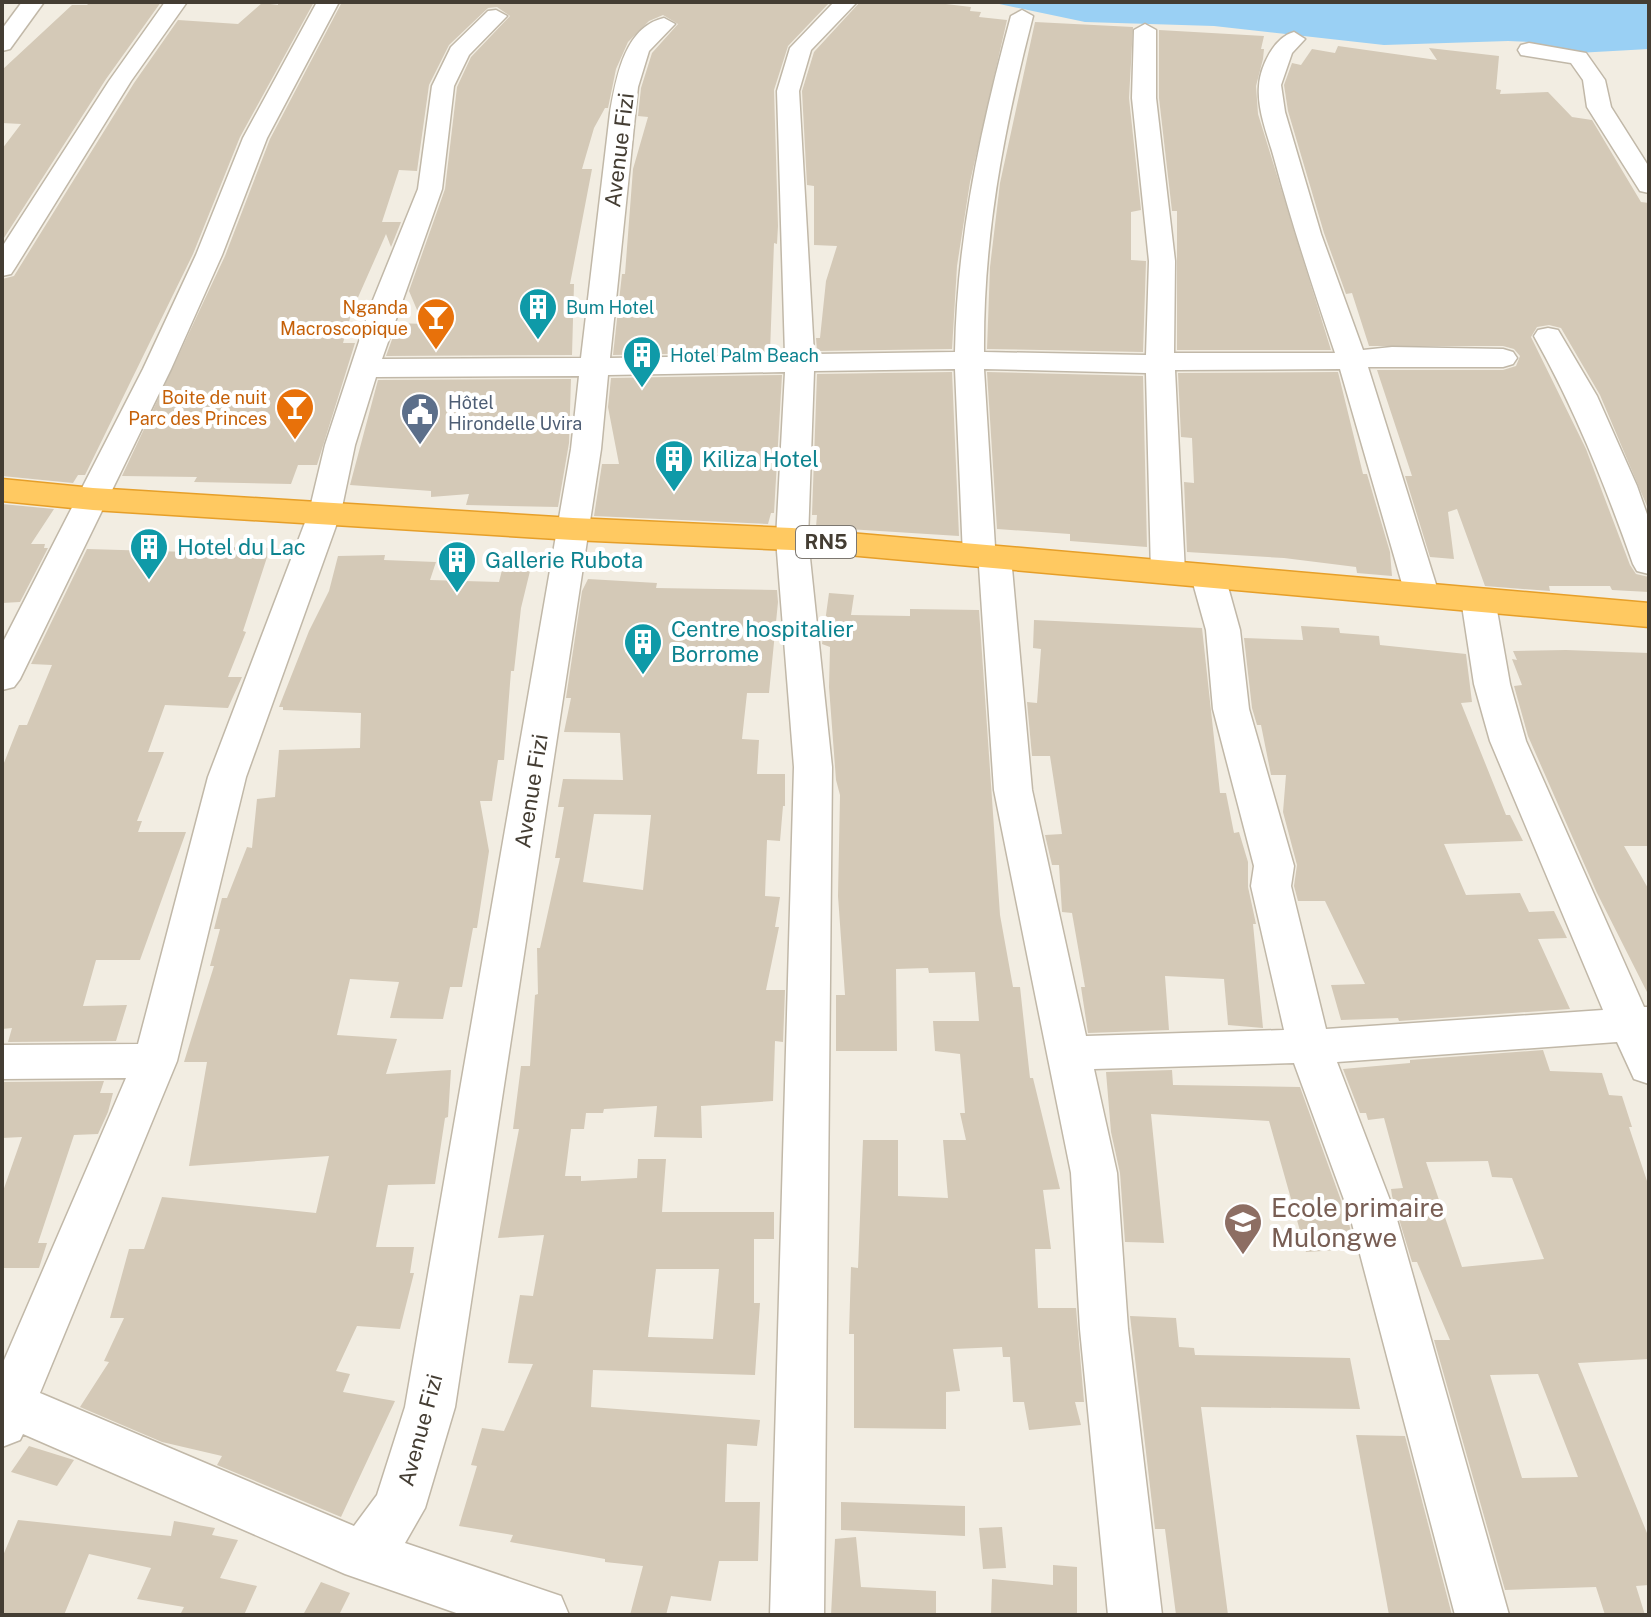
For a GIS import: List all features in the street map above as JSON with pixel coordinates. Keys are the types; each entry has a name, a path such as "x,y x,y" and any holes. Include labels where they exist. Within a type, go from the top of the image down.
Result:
{"highway":[{"name":"RN5","path":"2,490 93,499 573,529 792,539 1649,615"}],"street":[{"path":"2,44 33,2"},
{"path":"2,268 120,81 176,2"},
{"path":"2,679 93,499 209,255 255,138 328,2"},
{"path":"797,1615 813,767 792,539 800,363 788,91 801,48 846,2"},
{"path":"496,16 459,52 443,86 430,189 385,305 340,445 325,512 227,777 155,1061 5,1410 364,1556 542,1615"},
{"path":"1022,16 982,189 975,240 969,360 1013,790 1094,1173 1104,1329 1135,1615"},
{"name":"Avenue Fizi","path":"364,1556 399,1508 430,1407 573,529 596,367 598,318 608,262 614,170 627,84 639,47 664,24"},
{"path":"1145,30 1144,98 1162,261 1160,364 1188,575 1223,630 1231,709 1274,866 1271,886 1309,1046 1373,1216 1482,1615"},
{"path":"1294,39 1282,51 1270,85 1273,112 1308,234 1352,360 1422,594"},
{"path":"1529,50 1578,58 1594,80 1599,107 1649,186"},
{"path":"1548,336 1582,396 1621,486 1649,564"},
{"path":"367,368 969,360 1317,363 1392,356 1503,358"},
{"path":"1478,599 1492,684 1508,741 1640,1023 1649,1067"},
{"path":"1069,1053 1374,1044 1640,1023"},
{"path":"2,1062 155,1061"}],"water":[{"path":"990,2 1649,2 1649,49 1577,53 1529,42 1508,41 1384,45 1214,26 1085,22"}],"building":[{"path":"90,2 161,2 106,79 2,241 2,149 21,124 2,123 2,70 72,5 87,5"},
{"path":"278,2 314,2 240,137 193,254 85,475 78,475 73,483 2,476 2,279 14,276 134,83 178,20 238,24 262,3 278,5"},
{"path":"342,2 830,2 788,46 774,90 778,226 777,244 774,243 770,352 613,355 622,274 625,274 633,169 648,117 638,116 641,88 652,53 678,24 663,15 649,21 628,42 616,69 608,108 605,108 594,128 582,169 592,169 570,284 574,284 572,355 386,356 398,323 423,324 409,291 445,189 457,87 471,57 510,16 497,7 488,8 449,45 429,85 417,171 399,170 382,222 401,222 391,247 386,234 352,311 343,343 355,343 317,465 298,465 291,484 194,482 197,477 122,476 225,256 270,139"},
{"path":"860,2 929,2 971,7 970,11 981,12 979,17 1007,20 970,182 957,266 952,349 817,351 816,338 820,338 826,281 837,246 814,245 814,186 807,185 802,91 814,52"},
{"path":"1035,22 1133,27 1129,98 1141,210 1131,212 1131,260 1146,261 1143,352 987,349 990,267 1000,183"},
{"path":"1159,30 1264,36 1261,49 1264,49 1263,59 1256,86 1258,114 1331,350 1177,350 1177,211 1172,211 1159,98"},
{"path":"1338,46 1437,60 1429,48 1499,56 1496,89 1501,90 1500,94 1548,92 1572,117 1592,120 1641,202 1649,203 1649,511 1600,395 1561,328 1549,325 1537,327 1531,337 1586,449 1630,565 1636,574 1649,577 1649,592 1612,590 1610,586 1549,586 1550,591 1485,586 1457,509 1448,512 1454,559 1430,557 1405,476 1412,476 1377,370 1503,370 1516,366 1520,356 1514,349 1503,346 1369,346 1352,293 1346,294 1324,233 1288,111 1284,85 1292,63 1301,65 1312,49 1335,53"},
{"path":"952,372 959,536 816,527 817,515 812,515 817,374"},
{"path":"987,372 1143,376 1147,547 1070,541 1070,534 997,529"},
{"path":"1338,372 1363,474 1367,474 1390,552 1392,576 1357,573 1356,567 1284,558 1187,552 1184,482 1194,483 1192,438 1181,437 1178,373"},
{"path":"782,375 774,513 771,513 768,524 594,516 602,464 619,464 608,407 611,378"},
{"path":"571,379 569,443 558,507 466,505 469,494 431,497 431,491 350,485 378,380"},
{"path":"2,504 54,509 31,544 45,544 44,548 48,548 20,602 2,603"},
{"path":"190,546 270,548 243,631 246,632 228,677 242,677 228,708 165,705 148,752 164,752 137,821 142,821 138,832 186,832 140,960 96,960 83,1006 127,1005 116,1041 8,1042 12,1028 2,1029 2,768 19,725 27,725 52,665 31,664 87,549 189,552"},
{"path":"385,555 384,560 436,562 430,580 499,582 502,570 530,571 521,608 514,671 511,671 504,760 498,760 492,801 480,801 489,851 477,928 473,928 462,987 450,987 443,1019 390,1018 399,982 350,979 337,1035 397,1039 386,1074 451,1070 448,1117 445,1118 435,1184 388,1185 376,1247 414,1247 410,1273 414,1273 400,1329 357,1326 336,1371 350,1374 343,1392 395,1401 341,1517 217,1465 222,1456 162,1442 80,1407 109,1362 104,1361 124,1318 110,1318 129,1249 144,1249 162,1197 316,1213 329,1156 189,1166 207,1062 184,1062 214,966 210,966 220,929 214,929 222,898 227,898 247,847 252,848 257,799 275,797 279,750 360,748 361,713 283,710 279,707 309,631 329,591 338,556"},
{"path":"588,579 657,583 656,588 777,590 778,602 769,693 747,693 742,739 759,740 757,774 785,774 780,841 767,840 765,896 780,897 775,927 779,927 766,990 785,990 783,1042 775,1041 773,1101 701,1106 702,1138 654,1137 657,1106 586,1113 584,1129 571,1129 565,1176 581,1176 581,1181 637,1178 638,1159 666,1159 662,1212 774,1212 774,1239 754,1239 754,1303 760,1303 755,1375 593,1370 591,1407 760,1420 757,1446 727,1444 725,1502 760,1502 758,1561 719,1561 711,1601 671,1596 666,1615 630,1615 643,1566 605,1562 605,1559 510,1542 513,1535 459,1526 477,1466 471,1465 482,1428 504,1431 533,1364 508,1363 520,1295 533,1296 544,1235 498,1238 519,1129 513,1129 521,1066 530,1066 535,995 538,994 537,948 540,948 560,858 555,858 564,807 558,807 563,779 623,780 620,733 564,732 571,698 566,698 582,591","holes":["594,814 651,815 643,890 583,882","656,1269 719,1269 713,1339 648,1337"]},
{"path":"829,593 854,595 851,615 910,616 910,609 979,610 1000,915 1013,987 1020,987 1030,1078 1033,1078 1060,1189 1043,1190 1051,1249 1035,1249 1038,1308 1076,1308 1084,1402 1075,1402 1081,1425 1029,1430 1024,1402 1013,1402 1010,1357 1003,1357 1002,1347 953,1349 960,1391 946,1392 946,1429 854,1428 854,1334 849,1334 851,1267 858,1268 863,1140 898,1140 898,1196 948,1198 943,1140 966,1140 960,1113 965,1113 960,1054 935,1051 933,1021 979,1021 975,972 929,973 928,968 896,969 897,1051 836,1051 836,995 845,995 838,896 840,795 836,780 829,687 830,647 822,644"},
{"path":"1034,620 1202,628 1220,793 1226,793 1234,833 1239,832 1248,862 1263,1028 1228,1025 1224,979 1165,976 1169,1030 1088,1033 1081,987 1085,987 1072,913 1062,912 1059,865 1052,865 1045,835 1062,834 1050,756 1032,756 1027,702 1037,703 1041,649 1033,648"},
{"path":"1301,626 1339,628 1340,633 1379,636 1380,645 1466,654 1472,702 1461,703 1506,815 1510,815 1523,841 1444,844 1466,895 1520,893 1529,912 1554,911 1567,938 1538,939 1570,1009 1399,1021 1398,1018 1341,1020 1331,985 1365,984 1325,901 1298,901 1294,886 1297,865 1283,812 1286,775 1271,775 1261,725 1257,725 1252,708 1244,638 1303,640"},
{"path":"1513,651 1649,653 1649,846 1624,846 1649,890 1649,996 1597,893 1528,736 1514,686 1522,685 1512,659 1517,660"},
{"path":"1543,1050 1550,1071 1602,1073 1609,1095 1622,1096 1649,1187 1649,1359 1578,1363 1649,1538 1649,1585 1636,1586 1645,1615 1605,1615 1596,1587 1505,1590 1434,1340 1450,1340 1417,1262 1412,1262 1392,1196 1391,1189 1403,1188 1384,1118 1368,1120 1366,1113 1360,1113 1343,1069 1410,1063 1410,1060","holes":["1488,1161 1492,1177 1512,1178 1544,1259 1462,1267 1426,1162","1538,1374 1578,1477 1522,1478 1490,1375"]},
{"path":"1172,1070 1173,1085 1300,1087 1356,1249 1306,1252 1269,1121 1151,1114 1164,1243 1125,1242 1120,1173 1111,1132 1106,1072"},
{"path":"104,1081 100,1093 113,1093 108,1112 98,1134 74,1135 38,1243 47,1243 39,1268 2,1268 2,1194 22,1137 2,1138 2,1082"},
{"path":"1130,1316 1176,1318 1179,1347 1194,1348 1195,1355 1350,1358 1360,1409 1201,1407 1228,1615 1176,1615 1165,1529 1155,1529"},
{"path":"1356,1435 1405,1436 1452,1615 1389,1615"},
{"path":"29,1446 74,1460 57,1486 11,1472"},
{"path":"841,1502 965,1506 965,1536 841,1530"},
{"path":"18,1520 171,1536 174,1521 215,1528 212,1535 238,1540 220,1578 257,1586 244,1615 180,1615 184,1607 137,1599 151,1568 89,1554 64,1615 2,1615 2,1558"},
{"path":"1002,1527 1006,1568 983,1569 979,1528"},
{"path":"856,1537 861,1587 936,1591 936,1615 831,1615 835,1539"},
{"path":"1053,1565 1077,1567 1077,1615 991,1615 992,1579 1053,1585"},
{"path":"321,1582 350,1593 339,1615 303,1615"}],"place":[{"name":"Bum Hotel","path":"538,341"},
{"name":"Nganda Macroscopique","path":"436,351"},
{"name":"Hotel Palm Beach","path":"642,389"},
{"name":"Boite de nuit Parc des Princes","path":"295,441"},
{"name":"Hôtel Hirondelle Uvira","path":"420,446"},
{"name":"Kiliza Hotel","path":"674,493"},
{"name":"Hotel du Lac","path":"149,581"},
{"name":"Gallerie Rubota","path":"457,594"},
{"name":"Centre hospitalier Borrome","path":"643,676"},
{"name":"Ecole primaire Mulongwe","path":"1243,1256"}]}
